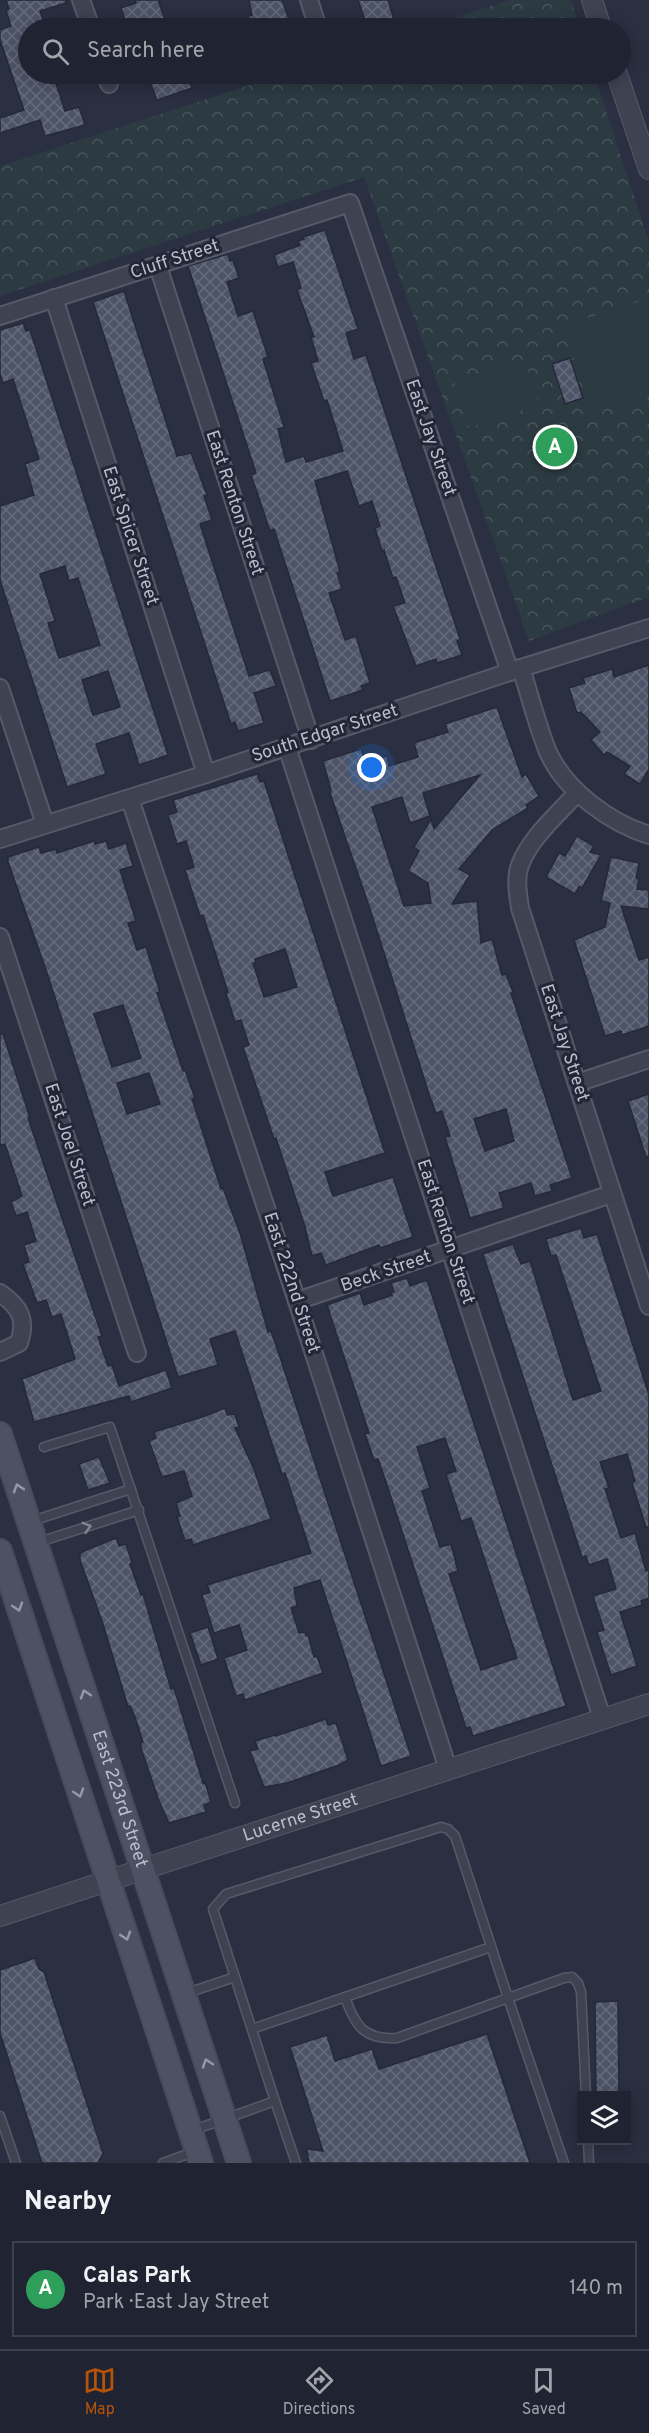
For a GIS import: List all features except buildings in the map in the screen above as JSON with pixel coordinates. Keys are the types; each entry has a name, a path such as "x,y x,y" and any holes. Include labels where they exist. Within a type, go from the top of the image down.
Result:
{"main road":[{"name":"East 223rd Street","path":"0,1434 239,2163"},
{"name":"East 223rd Street","path":"0,1551 196,2148"}],"street":[{"path":"81,0 87,18"},
{"path":"309,0 315,18"},
{"path":"592,0 598,18"},
{"path":"620,84 649,169"},
{"name":"Cluff Street","path":"0,315 350,203"},
{"name":"East Jay Street","path":"350,203 515,670 549,754 577,794 541,833 519,866 517,885 520,908 649,1306"},
{"name":"East Renton Street","path":"158,266 311,740"},
{"name":"East Spicer Street","path":"54,298 206,774"},
{"name":"South Edgar Street","path":"0,839 130,799 515,670 649,628"},
{"path":"0,688 45,824"},
{"name":"East Renton Street","path":"287,747 602,1718"},
{"path":"577,794 612,818 649,835"},
{"name":"East 222nd Street","path":"130,799 297,1302 447,1769"},
{"name":"East Joel Street","path":"0,937 137,1353"},
{"path":"577,1083 649,1059"},
{"name":"Beck Street","path":"297,1302 611,1194"},
{"path":"0,1293 11,1301 20,1313 24,1328 19,1343 0,1352"},
{"name":"Lucerne Street","path":"0,1916 649,1704"}],"lane":[{"path":"44,1447 110,1427 235,1803"},
{"path":"33,1532 131,1489"},
{"path":"33,1532 139,1510"},
{"path":"296,2163 213,1909 226,1894 441,1827 448,1829 455,1836 564,2163"},
{"path":"252,2029 491,1947"},
{"path":"184,1994 235,1977"},
{"path":"345,1997 353,2020 359,2026 368,2033 397,2038 572,1977 578,1983 581,1992 586,2091"},
{"path":"163,2163 196,2148 225,2119 275,2101"},
{"path":"0,2116 16,2163"},
{"path":"588,2145 589,2163"}],"green space":[{"path":"510,0 571,0 577,18 453,18"},
{"path":"253,84 597,84 649,242 649,597 529,641 364,177 0,296 0,166"},
{"path":"649,298 649,394 591,413 563,326"},
{"path":"524,359 539,405 469,428 454,381"}],"place":[{"name":"Calas Park","path":"555,447"}]}
